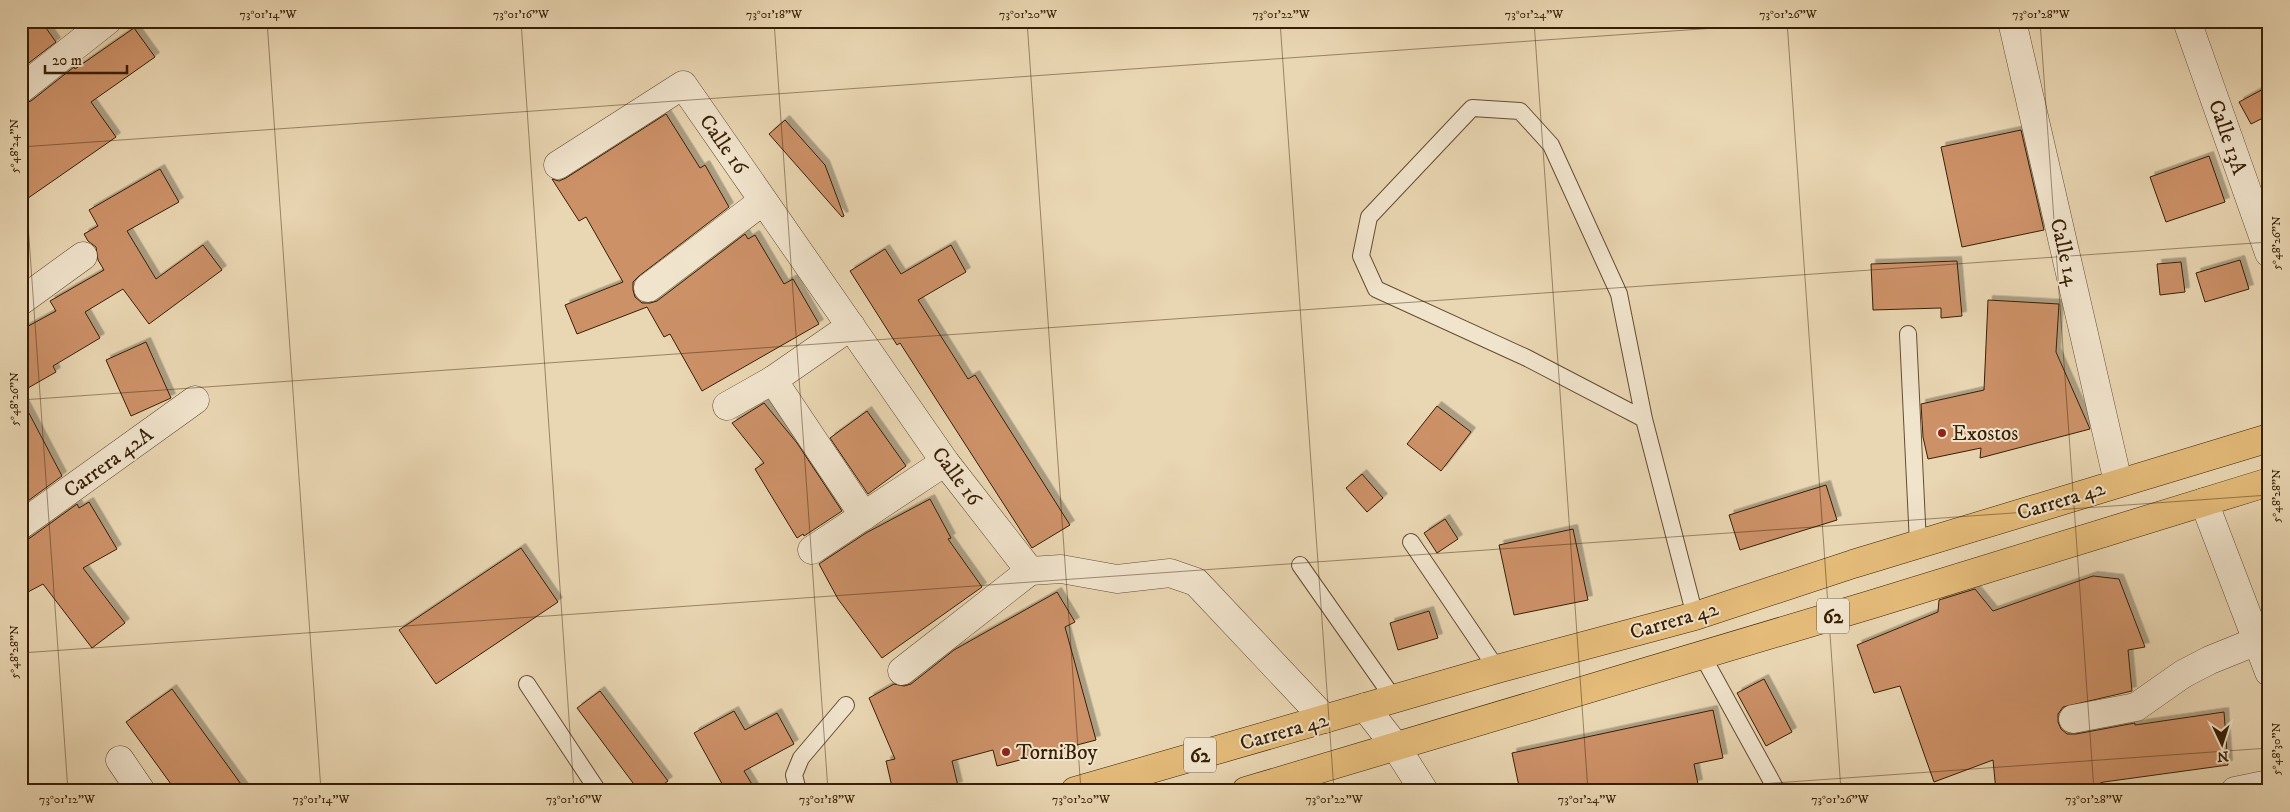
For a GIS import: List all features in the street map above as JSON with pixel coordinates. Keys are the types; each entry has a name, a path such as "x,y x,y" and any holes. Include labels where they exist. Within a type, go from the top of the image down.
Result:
{"highway":[{"name":"Carrera 42","path":"1075,791 1497,669 1695,616 1918,544 2118,482 2269,438"},
{"name":"Carrera 42","path":"1246,791 1702,655 2269,482"}],"street":[{"path":"21,89 107,21"},
{"name":"Calle 14","path":"2012,21 2118,482"},
{"name":"Calle 13A","path":"2187,21 2269,253"},
{"name":"Calle 16","path":"558,165 683,85 945,462 1030,571"},
{"path":"648,288 763,201"},
{"path":"21,301 83,256"},
{"path":"727,406 773,380 850,326"},
{"path":"773,380 864,516"},
{"name":"Carrera 42A","path":"21,525 196,400"},
{"path":"812,550 945,462"},
{"path":"2204,502 2269,672"},
{"path":"902,671 1030,571 1061,570 1117,579 1170,573 1196,582 1325,719"},
{"path":"2072,719 2136,707 2183,674 2210,660 2257,641"},
{"path":"1365,707 1396,747 1424,791"},
{"path":"120,760 141,791"},
{"path":"2235,791 2269,784"}],"lane":[{"path":"1644,419 1527,358 1376,289 1361,256 1369,217 1472,108 1520,111 1551,145 1619,294 1644,419 1695,616"},
{"path":"1908,334 1918,544"},
{"path":"1411,542 1497,669"},
{"path":"1300,565 1394,699"},
{"path":"1702,655 1777,791"},
{"path":"527,684 598,791"},
{"path":"798,791 794,775 801,758 846,705"}],"building":[{"path":"21,21 41,21 56,42 21,69"},
{"path":"134,28 155,57 91,102 116,137 21,203 21,104 31,101 74,67 75,69"},
{"path":"2269,86 2269,115 2251,124 2239,102"},
{"path":"666,114 700,168 705,165 729,207 639,276 633,282 635,297 642,303 657,301 745,234 748,239 755,235 784,284 793,279 819,324 702,391 670,334 664,337 647,307 577,334 565,305 623,282 586,217 579,221 552,179 559,181 566,178"},
{"path":"785,120 825,165 844,216 842,217 769,134"},
{"path":"2021,130 2044,230 1962,247 1941,147"},
{"path":"2209,156 2225,202 2166,222 2150,177"},
{"path":"160,169 179,202 127,231 156,279 203,245 222,270 149,324 123,289 85,312 100,338 53,366 56,372 21,392 21,330 56,311 50,301 104,270 98,260 96,247 88,241 84,234 98,226 89,210"},
{"path":"951,245 966,272 918,300 968,379 975,375 1070,525 1032,548 900,343 897,345 850,271 885,249 901,274"},
{"path":"2240,260 2249,289 2205,302 2196,273"},
{"path":"1957,261 1962,316 1941,318 1941,308 1873,310 1871,264"},
{"path":"2181,262 2185,292 2160,295 2157,264"},
{"path":"1988,300 2059,304 2056,352 2090,429 1980,458 1981,448 1928,459 1923,437 1921,404 1984,390"},
{"path":"146,342 171,398 131,416 106,360"},
{"path":"21,398 62,476 21,506"},
{"path":"764,403 797,443 842,511 804,536 803,534 797,538 755,469 764,463 732,423"},
{"path":"1437,406 1471,432 1441,471 1407,444"},
{"path":"867,411 906,466 868,494 830,438"},
{"path":"1362,474 1383,498 1367,512 1346,488"},
{"path":"1826,485 1837,520 1740,550 1729,515"},
{"path":"930,499 951,538 948,539 982,587 882,658 838,599 819,564 866,533"},
{"path":"89,502 117,549 83,568 125,623 92,648 43,584 28,592 21,580 21,540 30,538 77,504 79,508"},
{"path":"1445,519 1458,539 1437,553 1424,533"},
{"path":"1573,529 1588,600 1514,615 1499,545"},
{"path":"521,548 558,602 436,684 399,630"},
{"path":"2093,576 2119,579 2145,647 2128,650 2132,691 2063,707 2058,714 2058,722 2061,729 2067,734 2076,734 2135,723 2135,725 2224,712 2228,765 2104,782 2073,791 1996,791 1993,760 1934,782 1900,686 1874,693 1857,645 1938,612 1939,600 1975,589 1993,611"},
{"path":"1057,592 1075,622 1065,627 1096,740 997,766 993,750 952,761 958,786 940,791 893,791 886,761 895,759 869,698 894,684 904,686 911,684 954,650"},
{"path":"1429,611 1438,638 1398,650 1390,623"},
{"path":"1764,679 1792,732 1766,746 1737,693"},
{"path":"172,689 246,791 176,791 126,722"},
{"path":"600,691 668,781 654,791 639,791 577,708"},
{"path":"1713,710 1723,758 1694,764 1698,784 1666,791 1520,791 1512,753"},
{"path":"734,711 745,730 777,713 794,744 744,771 756,791 726,791 694,733"}],"place":[{"name":"Exostos","path":"1942,433"},
{"name":"TorniBoy","path":"1006,752"}]}
